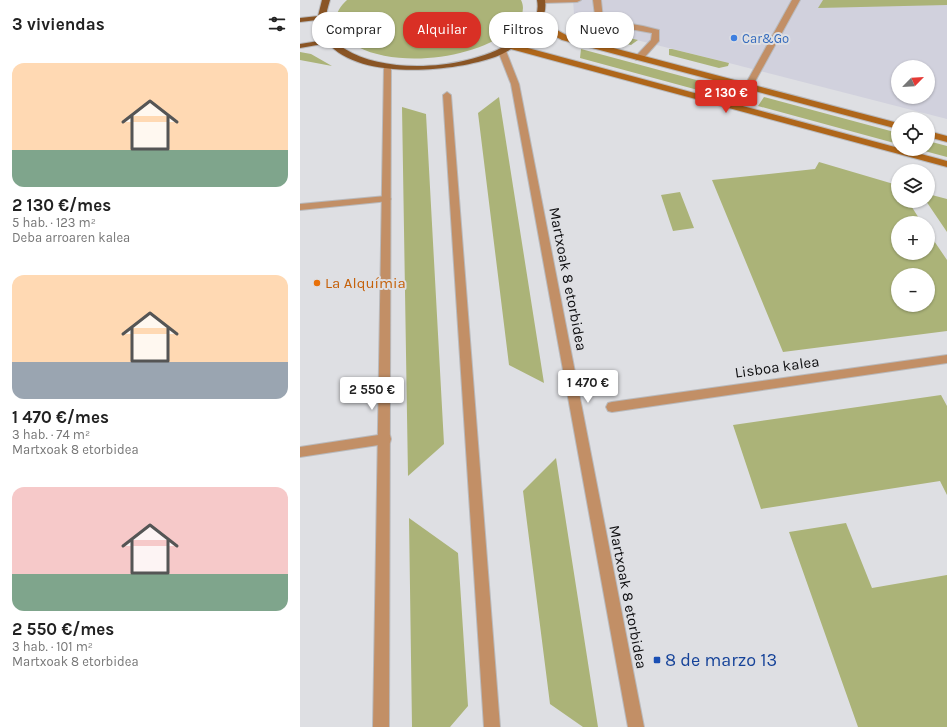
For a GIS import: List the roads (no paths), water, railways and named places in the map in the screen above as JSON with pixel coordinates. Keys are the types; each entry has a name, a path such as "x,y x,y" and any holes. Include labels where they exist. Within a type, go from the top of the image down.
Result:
{"main road":[{"path":"318,12 325,0"},
{"path":"541,1 542,12"},
{"path":"300,20 312,18"},
{"path":"558,34 565,38 639,58 891,124"},
{"path":"300,46 312,44"},
{"path":"330,48 348,58 366,63 387,67 415,68 444,66 472,60 502,51 507,48"},
{"path":"517,48 947,164"},
{"path":"935,136 947,139"}],"street":[{"path":"541,1 577,0"},
{"path":"596,0 599,21 643,28 656,32 655,42 639,58"},
{"path":"748,87 796,0"},
{"name":"Martxoak 8 etorbidea","path":"502,51 515,84 636,727"},
{"path":"382,727 387,67"},
{"path":"447,95 492,727"},
{"path":"300,207 386,199"},
{"name":"Lisboa kalea","path":"612,407 947,359"},
{"path":"300,452 384,439"}],"place":[{"name":"Car&Go","path":"734,38"},
{"name":"La Alquímia","path":"317,283"},
{"name":"8 de marzo 13","path":"657,660"}]}
